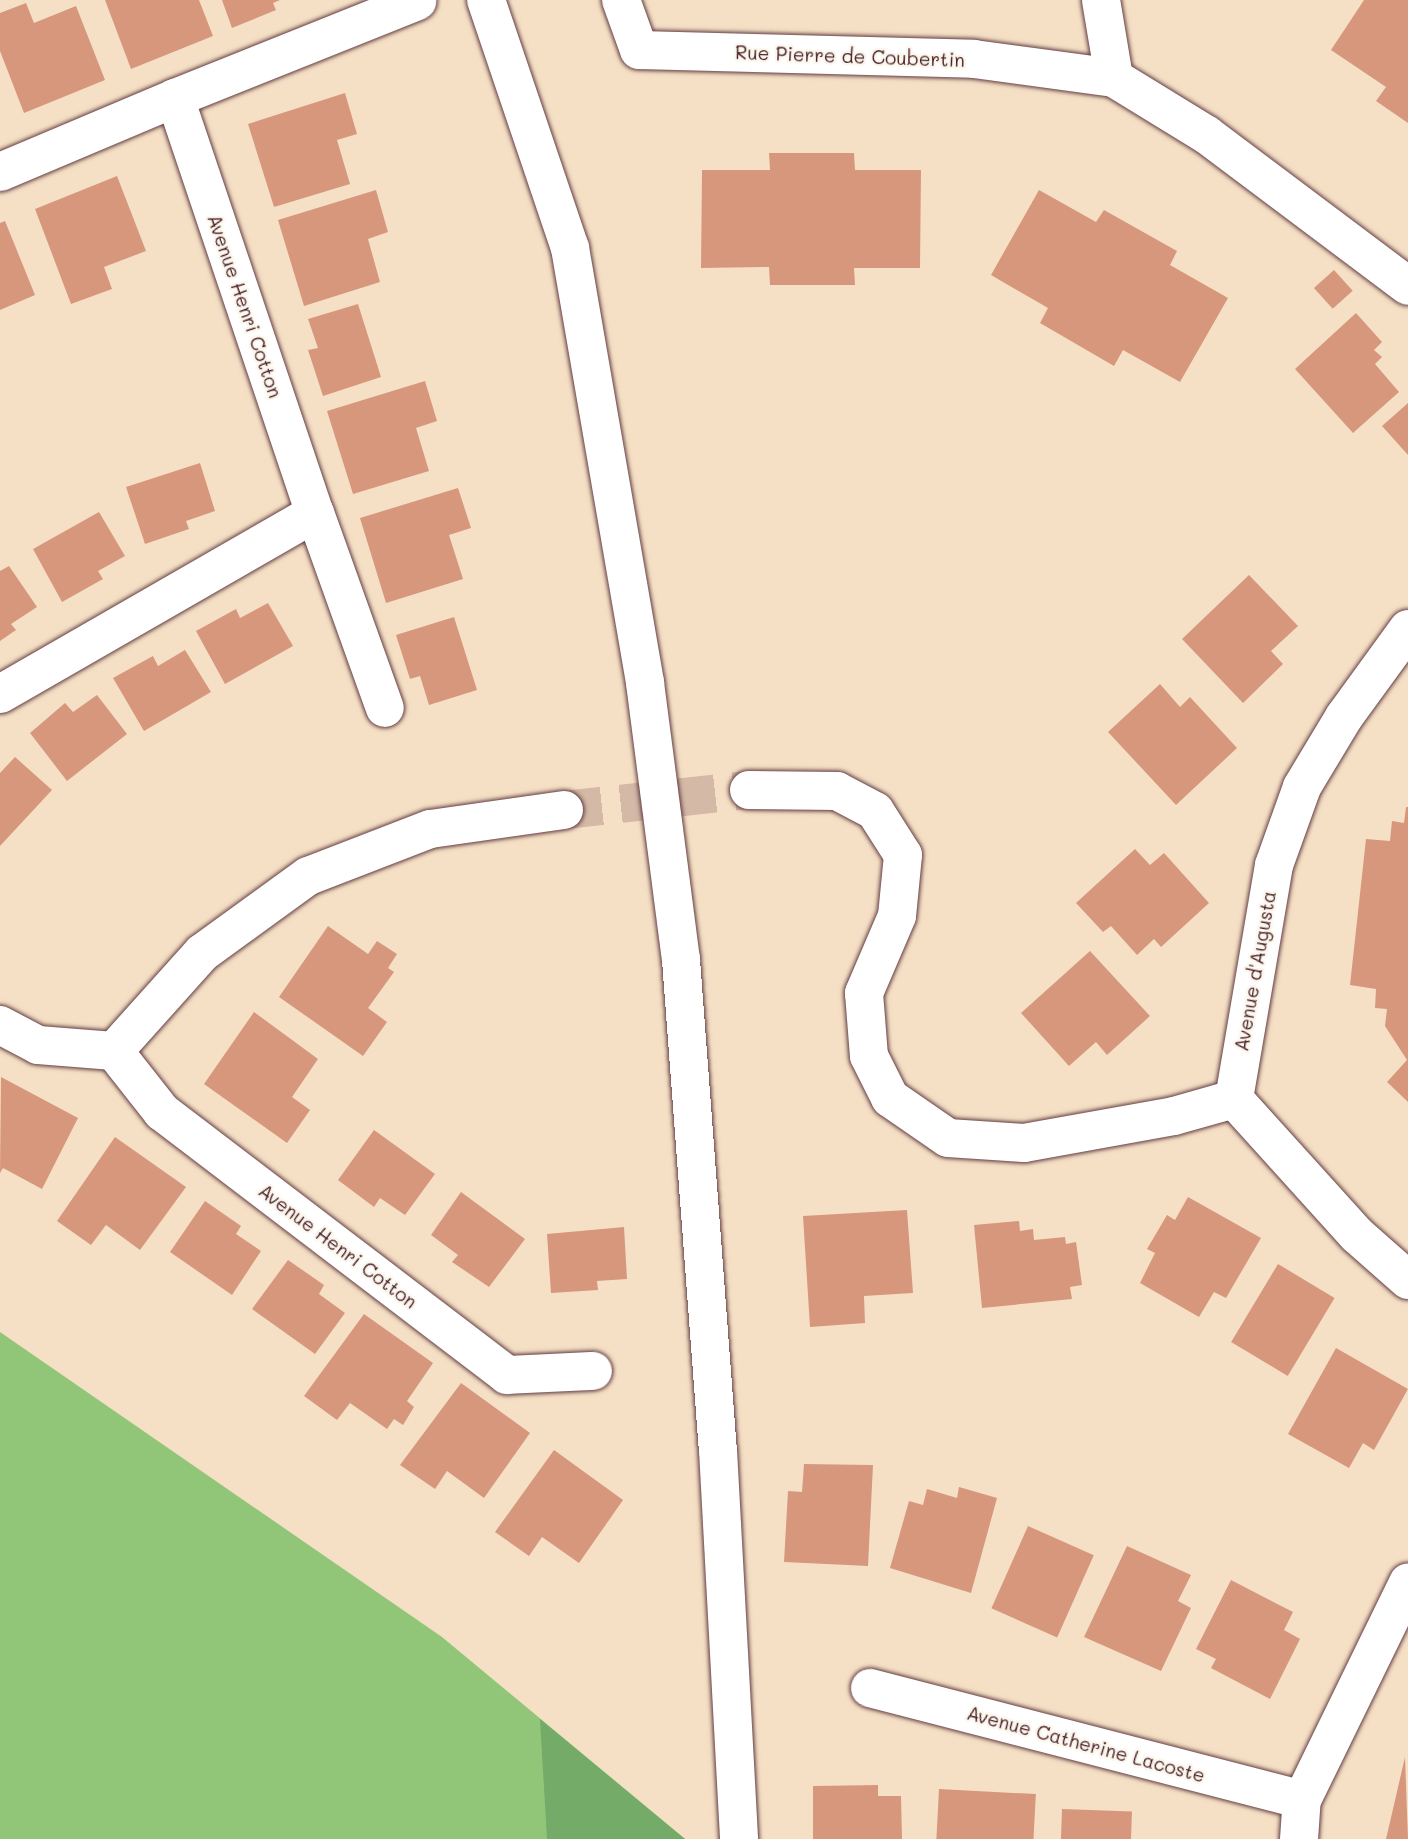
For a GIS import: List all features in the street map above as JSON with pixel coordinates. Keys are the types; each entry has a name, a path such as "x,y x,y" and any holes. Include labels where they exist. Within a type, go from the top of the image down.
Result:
{"street":[{"path":"486,0 570,248 645,683 681,960 718,1450 739,1839"},
{"name":"Rue Pierre de Coubertin","path":"621,0 639,50 974,59 1114,78 1207,135 1408,285"},
{"path":"1101,0 1114,78"},
{"path":"0,172 417,1"},
{"name":"Avenue Henri Cotton","path":"175,99 315,513 385,709"},
{"path":"0,694 315,513"},
{"name":"Avenue d'Augusta","path":"1234,1099 1274,865 1302,787 1344,717 1408,629"},
{"path":"749,790 837,791 875,811 903,855 897,916 864,993 869,1055 890,1098 948,1138 1024,1143 1174,1116 1234,1099 1357,1235 1408,1280"},
{"path":"0,1025 37,1045 114,1051 202,953 308,876 430,829 564,810"},
{"name":"Avenue Henri Cotton","path":"114,1051 162,1112 507,1374 593,1371"},
{"path":"1299,1839 1303,1800 1378,1636 1408,1583"},
{"name":"Avenue Catherine Lacoste","path":"870,1688 1303,1800"}],"green space":[{"path":"0,1332 442,1637 685,1839 0,1839"},
{"path":"540,1719 685,1839 547,1839"}],"building":[{"path":"105,0 199,0 213,36 131,69"},
{"path":"222,0 280,0 273,3 276,10 232,28"},
{"path":"1364,0 1408,0 1408,123 1376,101 1386,87 1331,50"},
{"path":"26,3 34,23 76,6 105,80 24,113 0,51 0,13"},
{"path":"345,93 357,134 337,140 350,184 274,207 248,124"},
{"path":"769,153 854,153 855,170 921,170 920,268 854,268 855,285 770,285 769,267 701,268 702,170 770,170"},
{"path":"117,176 146,251 104,267 112,289 71,304 35,209"},
{"path":"376,190 388,232 368,239 380,282 304,306 278,220"},
{"path":"1039,190 1096,222 1104,210 1177,251 1170,265 1228,298 1180,382 1123,350 1114,366 1040,323 1048,308 991,275"},
{"path":"5,221 35,295 0,310 0,223"},
{"path":"1334,270 1353,291 1333,309 1314,288"},
{"path":"358,304 381,377 323,396 308,350 318,348 308,319"},
{"path":"1356,313 1382,342 1374,350 1382,357 1375,364 1399,392 1353,433 1295,369"},
{"path":"425,381 437,421 416,428 429,471 353,494 327,411"},
{"path":"1408,403 1408,455 1382,426"},
{"path":"200,463 215,511 186,521 189,529 145,544 126,487"},
{"path":"458,488 471,528 449,535 463,579 386,603 360,518"},
{"path":"99,512 125,556 98,571 103,579 62,602 33,549"},
{"path":"9,566 37,607 11,624 16,630 0,641 0,571"},
{"path":"1249,575 1298,626 1271,651 1283,664 1243,703 1182,639"},
{"path":"268,603 293,646 225,684 196,631 236,609 240,618"},
{"path":"454,617 477,690 429,705 420,676 410,679 396,635"},
{"path":"185,650 211,692 144,731 113,678 153,656 158,666"},
{"path":"1160,684 1180,707 1190,697 1237,748 1176,805 1108,732"},
{"path":"97,695 127,734 67,781 30,733 65,703 73,712"},
{"path":"15,757 52,790 0,846 0,773"},
{"path":"1406,807 1408,1102 1387,1082 1407,1060 1385,1026 1387,1009 1375,1008 1376,989 1350,985 1366,839 1390,841 1392,821 1404,823"},
{"path":"1135,849 1150,865 1164,853 1209,903 1161,947 1154,939 1137,955 1111,926 1103,932 1076,903"},
{"path":"328,926 368,954 377,941 397,954 388,968 394,972 368,1008 387,1022 363,1056 279,997"},
{"path":"1090,951 1150,1016 1107,1055 1096,1042 1069,1066 1021,1013"},
{"path":"254,1012 318,1059 292,1097 310,1110 287,1143 204,1084"},
{"path":"1,1077 78,1118 42,1189 3,1168 0,1173"},
{"path":"374,1130 435,1174 405,1215 380,1198 374,1207 338,1180"},
{"path":"115,1137 186,1187 140,1250 106,1225 91,1245 57,1221"},
{"path":"461,1192 525,1239 489,1287 452,1262 458,1255 431,1235"},
{"path":"1188,1197 1261,1238 1226,1298 1214,1292 1199,1317 1140,1283 1155,1253 1147,1249 1167,1215 1175,1220"},
{"path":"205,1201 241,1226 236,1234 261,1251 232,1295 170,1252"},
{"path":"907,1210 913,1293 864,1296 865,1323 810,1327 803,1216"},
{"path":"1019,1221 1020,1231 1033,1229 1034,1240 1065,1237 1066,1244 1076,1242 1082,1285 1070,1287 1072,1299 982,1308 974,1225"},
{"path":"624,1227 627,1279 597,1281 598,1290 551,1293 547,1234"},
{"path":"288,1260 324,1285 319,1294 345,1313 315,1354 252,1309"},
{"path":"1278,1264 1335,1298 1288,1376 1231,1342"},
{"path":"364,1314 433,1363 407,1401 414,1407 403,1425 394,1419 387,1429 350,1403 337,1420 304,1396"},
{"path":"1336,1348 1408,1389 1374,1450 1363,1443 1349,1468 1288,1434"},
{"path":"461,1383 530,1433 484,1498 447,1471 435,1489 400,1465"},
{"path":"554,1450 623,1500 579,1563 542,1537 529,1556 495,1532"},
{"path":"804,1464 873,1465 868,1566 784,1562 788,1491 802,1492"},
{"path":"959,1487 997,1498 971,1593 890,1568 909,1501 923,1505 927,1489 957,1498"},
{"path":"1028,1526 1094,1555 1057,1638 991,1608"},
{"path":"1127,1546 1191,1575 1178,1601 1191,1608 1161,1671 1084,1637"},
{"path":"1231,1580 1293,1612 1284,1630 1300,1639 1270,1699 1211,1668 1216,1659 1196,1649"},
{"path":"1405,1757 1408,1839 1386,1839 1396,1796"},
{"path":"878,1785 878,1796 901,1796 902,1839 813,1839 813,1786"},
{"path":"939,1789 1036,1794 1034,1839 936,1839"},
{"path":"1062,1809 1132,1811 1131,1839 1061,1839"}],"tunnel":[{"path":"564,810 749,790"}]}
